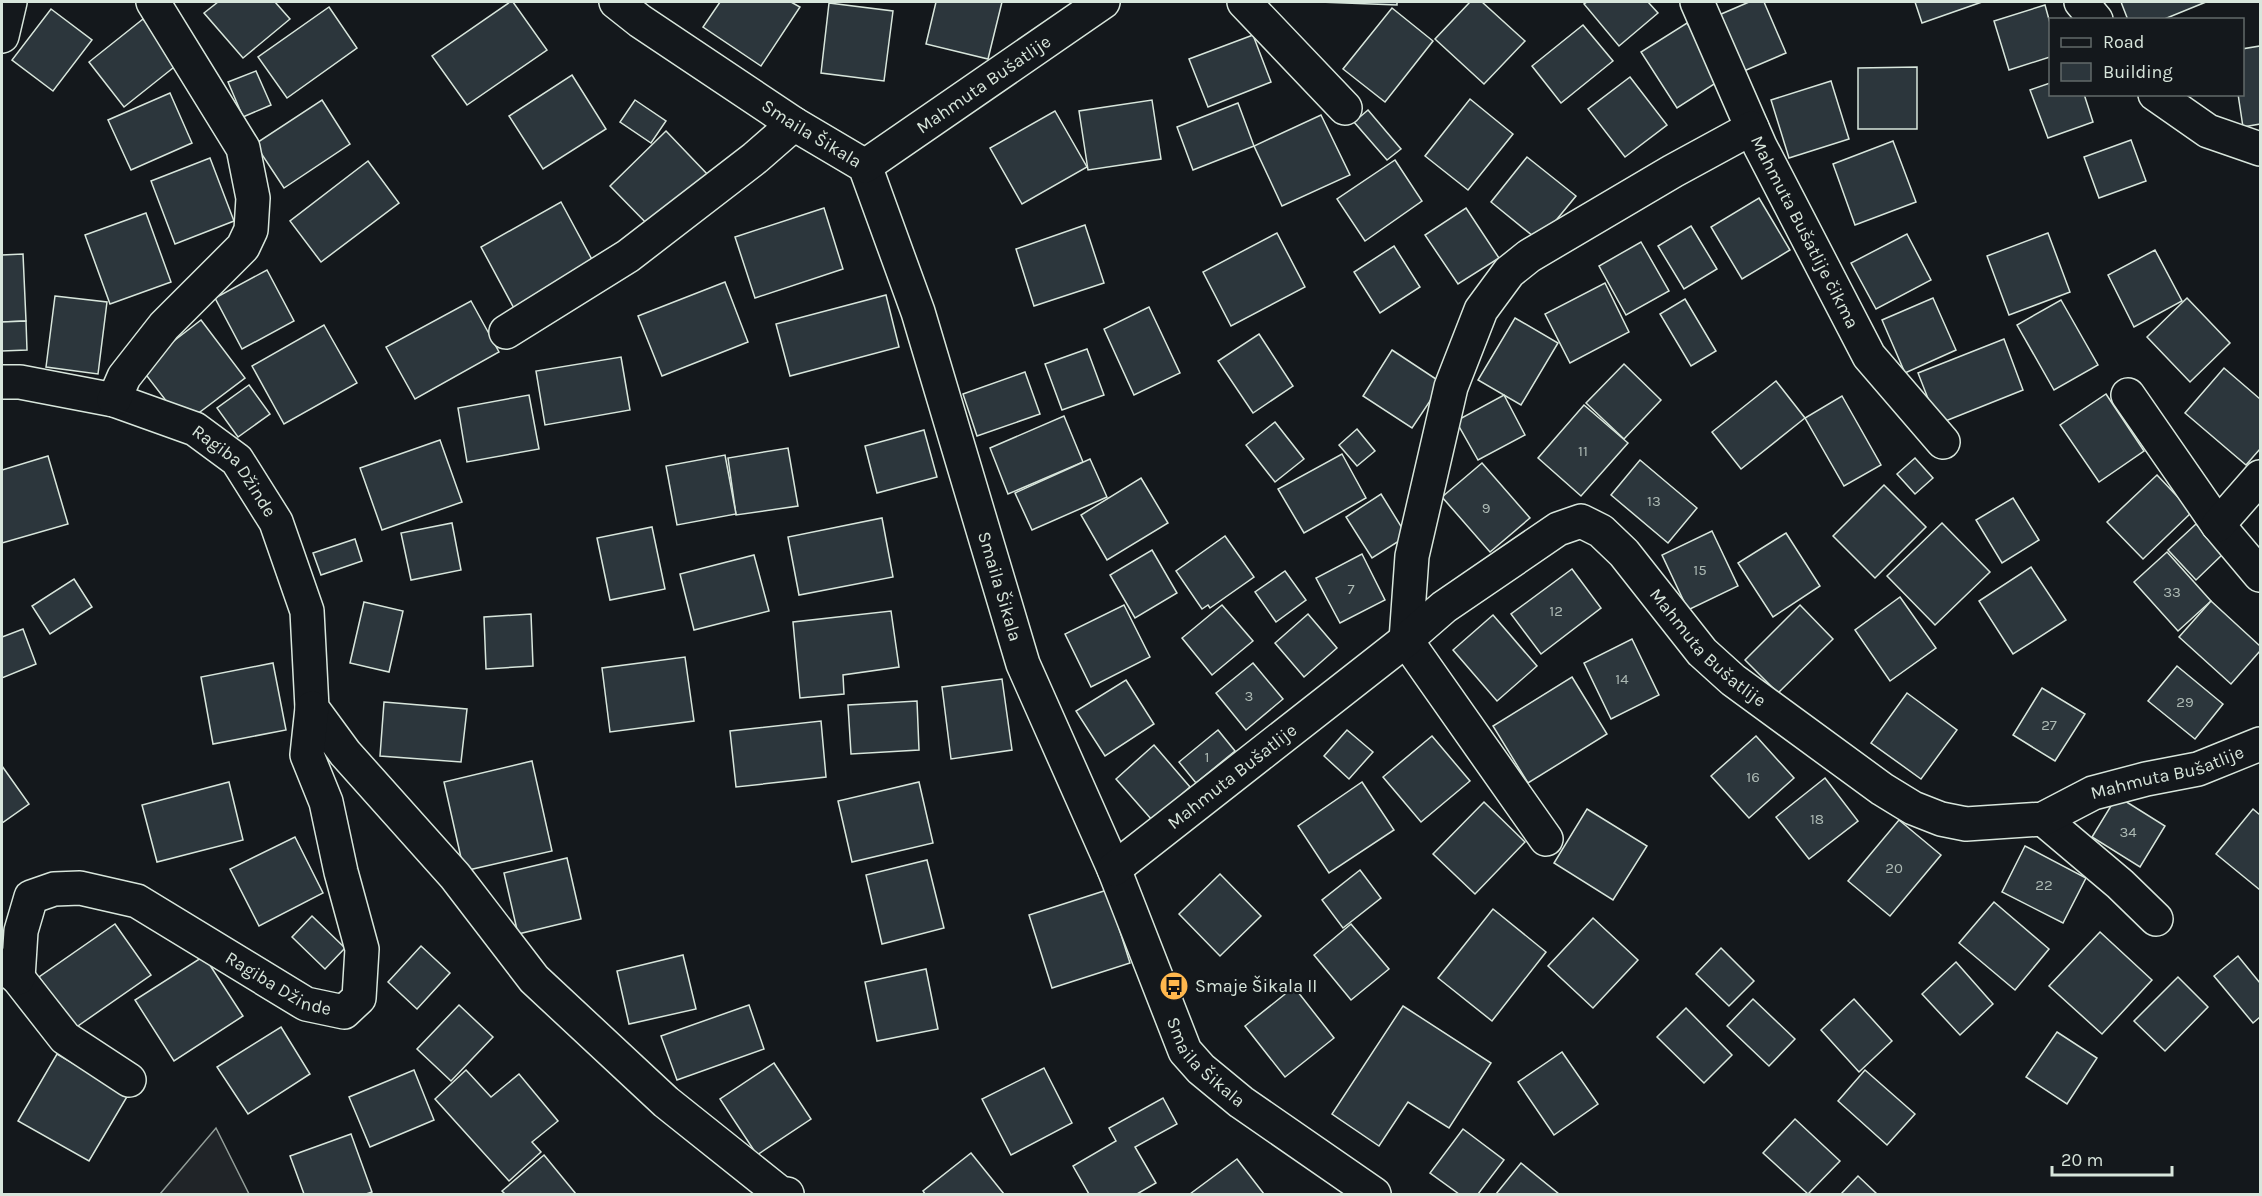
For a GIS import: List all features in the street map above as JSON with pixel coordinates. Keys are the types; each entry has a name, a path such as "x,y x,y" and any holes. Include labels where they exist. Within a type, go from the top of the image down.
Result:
{"street":[{"path":"2,36 10,2"},
{"path":"114,400 124,377 164,326 243,247 251,230 253,198 243,148 153,2"},
{"name":"Smaila Šikala","path":"616,2 640,21 794,124 865,166 918,312 1023,664 1114,869 1185,1051 1201,1069 1241,1102 1374,1194"},
{"name":"Mahmuta Bušatlije","path":"865,166 1103,2"},
{"path":"1244,2 1345,108"},
{"name":"Mahmuta Bušatlije čikma","path":"1697,2 1752,129 1869,356 1942,442"},
{"path":"2081,2 2094,18"},
{"path":"2158,96 2208,131 2260,149"},
{"path":"506,332 628,256 755,158 794,124"},
{"path":"1546,839 1406,640 1412,556 1451,387 1481,310 1509,272 1529,256 1673,171 1752,129"},
{"name":"Ragiba Džinde","path":"2,382 20,382 114,400 195,429 237,460 276,522 306,611 312,708 307,755 326,802 341,872 362,948 359,998 344,1012 306,1005 137,901 80,888 54,889 31,897 10,972 65,1038 129,1080"},
{"path":"2128,395 2218,525 2260,574"},
{"path":"2218,525 2260,477"},
{"name":"Mahmuta Bušatlije","path":"1114,869 1406,640 1444,607 1558,529 1581,521 1601,531 1624,553 1702,652 1733,680 1882,789 1913,808 1941,819 1966,824 2043,819 2093,793 2146,778 2198,769 2260,744"},
{"path":"312,708 345,753 455,876 534,979 666,1102 780,1193 787,1194"},
{"path":"2043,819 2120,884 2156,919"}],"shaded area":[{"path":"216,1128 249,1194 160,1194"}],"building":[{"path":"218,2 275,2 290,19 243,58 204,13"},
{"path":"513,2 547,50 467,105 432,56"},
{"path":"720,2 791,2 800,7 761,66 703,27"},
{"path":"936,2 1002,2 988,59 926,44"},
{"path":"1319,2 1397,2 1397,5"},
{"path":"1470,2 1482,2 1525,41 1484,84 1435,39"},
{"path":"1587,2 1648,2 1658,13 1619,46 1584,4"},
{"path":"1749,2 1764,2 1786,53 1744,71 1719,15"},
{"path":"1915,2 1982,2 1922,23"},
{"path":"2121,2 2206,2 2167,18 2127,18"},
{"path":"829,3 893,11 884,81 821,73"},
{"path":"2045,5 2049,19 2049,57 2009,70 1994,21"},
{"path":"329,7 357,48 287,98 258,57"},
{"path":"1392,8 1433,41 1385,102 1343,69"},
{"path":"51,9 92,40 53,91 12,60"},
{"path":"143,19 178,64 124,107 89,62"},
{"path":"1687,23 1722,79 1677,108 1641,52"},
{"path":"1583,25 1613,61 1561,103 1532,66"},
{"path":"1253,35 1271,82 1208,107 1189,59"},
{"path":"2260,46 2260,124 2243,127 2238,96 2244,96 2244,49"},
{"path":"1917,67 1917,129 1858,129 1858,68"},
{"path":"256,71 271,105 243,117 228,82"},
{"path":"572,75 606,129 543,169 509,116"},
{"path":"1630,77 1667,125 1625,157 1588,109"},
{"path":"1831,81 1849,139 1789,158 1771,100"},
{"path":"2049,83 2049,96 2085,96 2093,122 2048,138 2030,90"},
{"path":"170,93 192,143 131,170 108,120"},
{"path":"1470,99 1513,134 1468,190 1425,156"},
{"path":"322,100 350,144 284,188 255,144"},
{"path":"635,100 666,121 651,143 620,122"},
{"path":"1152,100 1161,159 1088,170 1079,111"},
{"path":"1238,103 1254,146 1193,170 1177,127"},
{"path":"1368,110 1401,149 1387,160 1354,122"},
{"path":"1055,111 1087,167 1022,204 990,148"},
{"path":"1321,115 1350,175 1282,206 1254,146"},
{"path":"666,131 710,177 654,231 610,186"},
{"path":"2131,140 2146,181 2099,198 2084,157"},
{"path":"1893,141 1916,202 1855,225 1833,164"},
{"path":"1527,157 1576,196 1539,241 1491,202"},
{"path":"210,158 234,221 175,244 151,181"},
{"path":"1395,160 1422,201 1365,241 1337,199"},
{"path":"368,161 399,203 321,262 290,221"},
{"path":"1759,198 1790,250 1742,279 1711,227"},
{"path":"561,202 596,267 516,312 481,247"},
{"path":"824,208 843,269 755,298 735,237"},
{"path":"1466,208 1499,258 1458,284 1425,235"},
{"path":"146,213 171,282 110,304 85,235"},
{"path":"1085,225 1104,283 1034,306 1016,249"},
{"path":"1691,226 1717,269 1684,289 1658,246"},
{"path":"1277,233 1305,287 1231,326 1203,272"},
{"path":"2048,233 2070,292 2009,315 1987,256"},
{"path":"1907,234 1931,280 1876,309 1851,263"},
{"path":"1641,242 1669,291 1626,315 1599,266"},
{"path":"1394,246 1420,287 1380,313 1354,272"},
{"path":"2155,250 2182,301 2134,327 2108,275"},
{"path":"23,254 26,321 2,322 2,255"},
{"path":"267,270 294,321 242,349 215,298"},
{"path":"725,282 748,342 662,376 638,316"},
{"path":"1605,283 1629,332 1570,363 1545,314"},
{"path":"886,295 899,347 790,376 776,324"},
{"path":"55,296 107,302 98,374 46,367"},
{"path":"1933,298 1956,350 1905,373 1882,320"},
{"path":"2187,298 2230,343 2190,382 2147,337"},
{"path":"1685,299 1716,351 1691,366 1660,314"},
{"path":"2061,300 2098,365 2054,390 2017,325"},
{"path":"471,301 499,352 415,399 386,347"},
{"path":"1149,307 1180,373 1134,395 1104,329"},
{"path":"1515,318 1558,343 1521,405 1478,380"},
{"path":"201,320 245,378 184,424 140,367"},
{"path":"26,321 27,350 2,351 2,322"},
{"path":"324,325 357,383 284,424 252,366"},
{"path":"1259,334 1293,386 1253,413 1218,361"},
{"path":"2004,339 2023,390 1938,424 1918,373"},
{"path":"1087,349 1104,395 1062,410 1045,364"},
{"path":"1392,350 1442,383 1412,428 1363,396"},
{"path":"621,357 630,410 545,425 536,371"},
{"path":"1624,364 1661,400 1624,439 1586,403"},
{"path":"2224,368 2260,399 2260,449 2246,465 2185,413"},
{"path":"1025,372 1040,414 977,436 963,394"},
{"path":"1776,381 1805,418 1741,469 1712,432"},
{"path":"249,385 270,414 238,437 217,408"},
{"path":"2106,394 2144,451 2099,482 2060,425"},
{"path":"529,395 539,449 467,462 458,408"},
{"path":"1504,395 1525,435 1478,460 1456,421"},
{"path":"1842,396 1881,465 1844,486 1805,418"},
{"path":"1584,405 1628,443 1581,496 1538,458"},
{"path":"1064,416 1083,462 1008,494 990,448"},
{"path":"1275,422 1304,459 1275,482 1246,445"},
{"path":"1357,429 1375,451 1357,466 1339,445"},
{"path":"924,430 937,477 877,493 865,446"},
{"path":"440,440 462,502 382,530 360,468"},
{"path":"788,448 798,506 736,515 728,458"},
{"path":"1342,454 1366,498 1304,533 1278,489"},
{"path":"725,455 736,514 677,525 666,466"},
{"path":"48,456 68,524 2,543 2,470"},
{"path":"1915,458 1933,478 1915,494 1897,474"},
{"path":"1090,459 1107,497 1032,530 1015,493"},
{"path":"1640,460 1697,508 1668,543 1611,495"},
{"path":"1482,463 1530,518 1490,552 1442,497"},
{"path":"2157,475 2192,512 2143,559 2107,522"},
{"path":"1141,478 1168,523 1107,560 1081,515"},
{"path":"1884,485 1926,527 1875,578 1833,536"},
{"path":"1381,494 1407,536 1372,558 1346,517"},
{"path":"2013,498 2039,540 2002,563 1976,520"},
{"path":"882,518 893,577 799,595 788,537"},
{"path":"452,523 461,570 411,580 401,533"},
{"path":"1942,523 1990,572 1935,625 1887,576"},
{"path":"2196,524 2224,553 2196,580 2168,550"},
{"path":"652,527 665,589 610,600 597,538"},
{"path":"1712,531 1738,586 1688,610 1662,555"},
{"path":"1786,533 1820,586 1773,617 1738,563"},
{"path":"1225,536 1254,577 1210,608 1208,605 1202,609 1176,571"},
{"path":"355,539 362,561 321,575 313,553"},
{"path":"1152,550 1177,593 1135,618 1110,575"},
{"path":"2167,552 2211,601 2178,631 2134,582"},
{"path":"1362,554 1385,600 1340,623 1316,578"},
{"path":"754,555 769,611 694,630 680,574"},
{"path":"2031,567 2066,620 2013,654 1979,601"},
{"path":"1572,569 1601,608 1541,654 1511,614"},
{"path":"1285,571 1306,600 1276,622 1255,592"},
{"path":"74,579 92,607 50,634 32,606"},
{"path":"1900,597 1936,648 1890,681 1855,630"},
{"path":"2211,601 2260,646 2260,651 2231,684 2179,637"},
{"path":"364,602 403,611 389,672 350,663"},
{"path":"1124,605 1150,657 1091,687 1065,634"},
{"path":"1222,605 1253,641 1212,675 1182,638"},
{"path":"1800,605 1833,639 1778,693 1745,660"},
{"path":"891,611 899,667 843,675 844,694 800,698 793,622"},
{"path":"531,614 533,666 486,669 484,617"},
{"path":"1308,614 1337,648 1304,677 1275,643"},
{"path":"1493,615 1537,666 1497,701 1453,650"},
{"path":"23,629 36,664 2,678 2,637"},
{"path":"1632,639 1659,695 1611,719 1584,663"},
{"path":"685,657 694,721 610,732 602,668"},
{"path":"273,663 286,730 213,744 201,677"},
{"path":"1253,663 1283,699 1246,730 1216,693"},
{"path":"2177,666 2223,704 2195,739 2148,701"},
{"path":"1572,677 1607,734 1528,783 1493,726"},
{"path":"1002,679 1012,750 951,759 942,687"},
{"path":"1126,680 1154,724 1105,756 1076,711"},
{"path":"2042,688 2085,714 2055,761 2013,735"},
{"path":"1907,693 1957,730 1921,779 1871,743"},
{"path":"917,701 919,750 851,754 848,705"},
{"path":"384,702 467,709 461,762 380,756"},
{"path":"821,721 826,777 736,787 730,731"},
{"path":"1218,730 1235,751 1196,783 1179,762"},
{"path":"1347,730 1373,752 1349,779 1324,756"},
{"path":"1432,736 1470,781 1421,822 1383,777"},
{"path":"1756,736 1794,778 1749,818 1711,776"},
{"path":"1154,745 1190,787 1152,820 1116,779"},
{"path":"532,761 552,851 464,871 444,782"},
{"path":"2,766 29,804 2,823"},
{"path":"1825,778 1858,821 1809,859 1776,817"},
{"path":"229,782 243,840 157,862 142,805"},
{"path":"919,782 933,843 852,862 838,801"},
{"path":"1362,782 1394,830 1329,873 1298,826"},
{"path":"2117,796 2165,826 2140,867 2092,837"},
{"path":"1484,802 1525,842 1475,894 1433,854"},
{"path":"1587,809 1647,846 1613,900 1554,863"},
{"path":"2253,809 2260,815 2260,890 2216,854"},
{"path":"1899,820 1941,855 1890,916 1848,881"},
{"path":"295,837 323,893 259,926 230,869"},
{"path":"2025,846 2086,878 2063,923 2002,892"},
{"path":"567,858 581,919 518,934 504,873"},
{"path":"927,860 944,928 882,944 866,875"},
{"path":"1360,870 1381,898 1343,928 1322,900"},
{"path":"1220,874 1261,916 1220,956 1179,914"},
{"path":"1107,890 1130,963 1052,988 1029,915"},
{"path":"1994,902 2049,949 2015,990 1959,943"},
{"path":"1493,909 1546,952 1492,1021 1438,978"},
{"path":"312,916 345,948 325,969 292,937"},
{"path":"1593,918 1638,960 1593,1008 1548,966"},
{"path":"115,924 151,975 75,1028 39,977"},
{"path":"1351,924 1389,969 1351,1000 1314,955"},
{"path":"2100,932 2152,980 2102,1034 2049,986"},
{"path":"421,946 450,973 417,1009 388,982"},
{"path":"1721,948 1754,981 1729,1006 1696,974"},
{"path":"683,955 696,1009 629,1024 617,971"},
{"path":"204,956 243,1016 174,1061 135,1000"},
{"path":"2238,956 2260,983 2260,1017 2253,1023 2214,976"},
{"path":"1956,962 1993,1004 1960,1035 1922,994"},
{"path":"926,969 938,1029 877,1041 865,982"},
{"path":"2178,977 2208,1007 2165,1051 2134,1021"},
{"path":"1294,987 1334,1038 1285,1077 1245,1026"},
{"path":"1753,999 1795,1039 1769,1066 1727,1026"},
{"path":"1854,999 1892,1041 1859,1072 1821,1030"},
{"path":"459,1005 493,1037 451,1081 417,1049"},
{"path":"749,1005 764,1049 677,1080 661,1036"},
{"path":"1403,1006 1491,1063 1449,1128 1408,1102 1379,1146 1332,1114"},
{"path":"1686,1008 1732,1055 1704,1083 1657,1037"},
{"path":"281,1027 310,1074 248,1114 217,1067"},
{"path":"2057,1032 2097,1058 2067,1104 2026,1077"},
{"path":"1562,1052 1598,1104 1554,1135 1518,1082"},
{"path":"57,1054 128,1095 89,1161 18,1121"},
{"path":"774,1063 811,1119 757,1155 720,1099"},
{"path":"1044,1068 1072,1123 1011,1155 982,1099"},
{"path":"414,1070 434,1120 370,1147 349,1097"},
{"path":"466,1070 491,1097 519,1074 558,1121 532,1142 541,1152 509,1181 435,1099"},
{"path":"1865,1070 1915,1114 1887,1145 1838,1101"},
{"path":"1163,1098 1177,1124 1135,1147 1156,1183 1137,1194 1089,1194 1073,1166 1116,1141 1109,1128"},
{"path":"1795,1119 1840,1161 1808,1194 1763,1153"},
{"path":"1463,1129 1504,1160 1478,1194 1459,1194 1430,1173"},
{"path":"351,1134 372,1192 366,1194 304,1194 290,1156"},
{"path":"971,1153 1004,1194 925,1194 923,1191"},
{"path":"544,1155 576,1194 505,1194 502,1191"},
{"path":"1237,1159 1264,1194 1190,1194"},
{"path":"1521,1163 1559,1194 1496,1194"},
{"path":"1858,1176 1877,1194 1841,1194"}],"place":[{"name":"Smaje Šikala II","path":"1174,986"}]}
